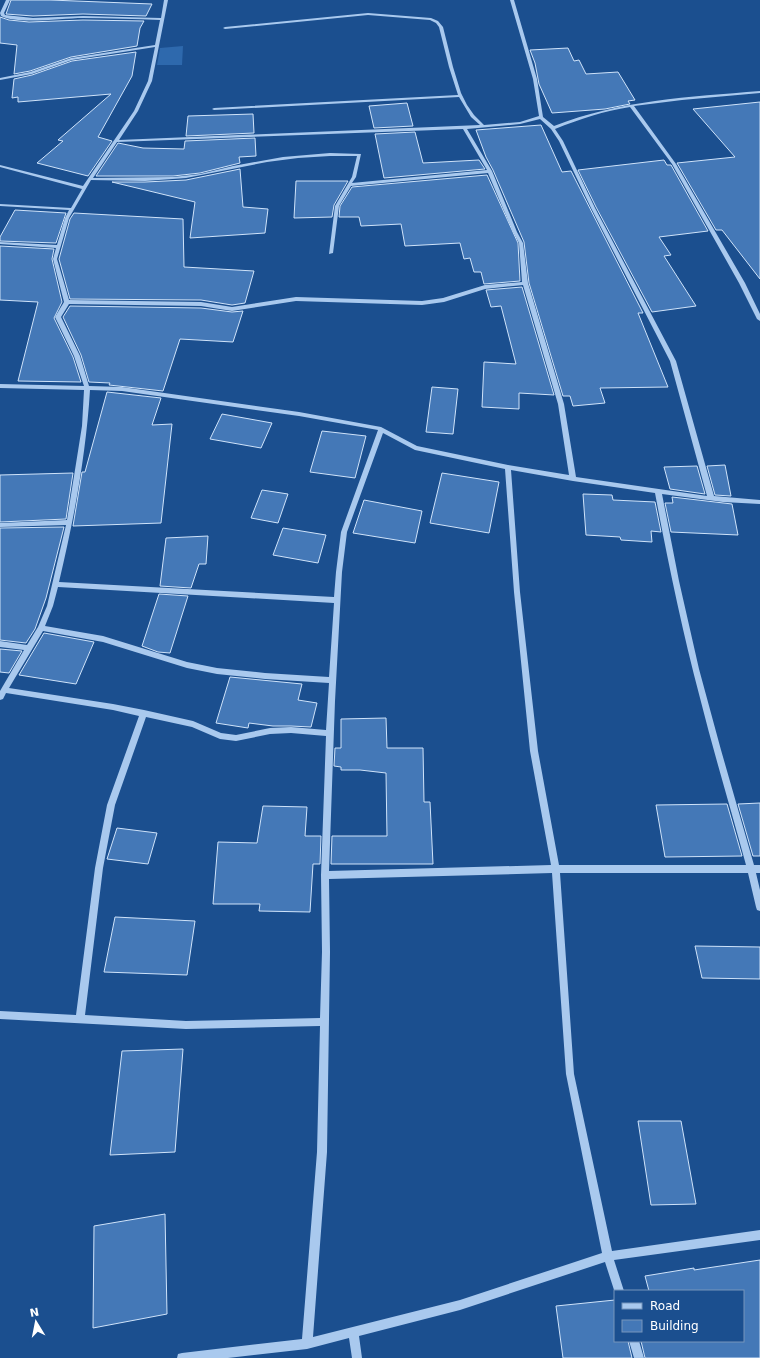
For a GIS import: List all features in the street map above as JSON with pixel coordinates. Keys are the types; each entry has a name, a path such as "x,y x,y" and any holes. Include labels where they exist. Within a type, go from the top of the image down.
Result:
{"street":[{"path":"8,0 2,13 3,16 40,19 82,17 163,19"},
{"path":"166,0 150,81 136,111 84,188 67,218 55,259 67,302 58,317 77,356 87,388 86,426 70,522 50,606 41,628 30,648 2,693 114,707 193,724 220,736 236,738 270,731 291,730 329,733"},
{"path":"512,0 535,79 541,117 553,128 673,361 711,498"},
{"path":"225,28 368,14 431,19 437,22 441,28 459,96 471,117 482,126"},
{"path":"0,79 31,73 71,59 156,46"},
{"path":"553,128 587,114 632,106 760,92"},
{"path":"214,109 459,96"},
{"path":"632,106 674,164 742,283 760,319"},
{"path":"116,141 464,128 520,123 541,117"},
{"path":"464,128 490,171 521,243 525,283 561,404 573,479"},
{"path":"90,179 168,178 199,175 238,166 294,158 341,154 359,155 351,185 337,206 331,253"},
{"path":"0,166 84,188"},
{"path":"351,185 490,171"},
{"path":"0,205 72,210"},
{"path":"0,243 59,247"},
{"path":"67,302 201,304 232,309 296,299 422,303 444,300 485,287 525,283"},
{"path":"0,386 122,389 299,414 381,430 414,448 508,467 573,479 658,491 711,498 760,502"},
{"path":"307,1344 322,1152 326,952 325,875 329,733 338,572 344,532 381,430"},
{"path":"508,467 517,592 534,751 556,869 570,1074 608,1256 619,1290"},
{"path":"658,491 675,584 711,728 756,869 760,906"},
{"path":"0,525 70,522"},
{"path":"56,584 337,600"},
{"path":"41,628 103,639 187,665 217,671 265,676 332,680"},
{"path":"0,644 30,648"},
{"path":"80,1020 99,868 111,805 144,714"},
{"path":"325,875 556,869 756,869"},
{"path":"0,1015 186,1025 324,1022"},
{"path":"182,1358 307,1344 460,1305 608,1256 760,1235"},
{"path":"353,1332 357,1358"},
{"path":"634,1342 639,1358"}],"shaded area":[{"path":"183,46 182,65 157,65 160,48"}],"building":[{"path":"11,0 152,4 146,16 83,14 33,16 6,14"},
{"path":"0,17 9,20 29,22 83,20 144,21 140,28 137,46 71,57 30,71 14,74 17,45 0,43"},
{"path":"568,48 574,61 579,60 586,74 618,72 635,100 628,101 630,104 605,109 552,113 539,84 535,63 530,50"},
{"path":"136,52 132,76 98,137 112,141 88,176 37,163 63,141 58,140 111,94 18,102 18,97 12,98 14,79 32,75 72,61"},
{"path":"760,102 760,279 722,230 716,230 677,163 735,157 693,109"},
{"path":"407,103 413,126 374,128 369,106"},
{"path":"253,114 254,133 186,136 188,116"},
{"path":"541,125 562,172 571,171 643,313 638,313 668,387 600,388 605,403 573,406 570,396 563,396 529,283 524,242 486,157 476,130"},
{"path":"415,132 423,163 479,160 485,169 384,178 375,134"},
{"path":"255,138 256,156 239,157 240,163 200,173 173,176 96,176 118,143 143,148 184,149 185,141"},
{"path":"664,160 667,165 671,165 708,231 659,237 671,255 664,256 696,306 652,312 578,170"},
{"path":"240,169 243,207 268,209 265,233 190,238 195,202 112,182 186,180"},
{"path":"487,175 518,243 520,281 484,284 481,272 474,272 470,258 464,259 460,243 405,246 401,224 361,226 359,217 339,217 340,206 352,187"},
{"path":"296,181 348,181 334,205 332,217 294,218"},
{"path":"15,210 66,213 56,243 0,241 0,237"},
{"path":"74,213 183,219 184,267 254,271 245,303 232,305 201,300 70,299 59,259 70,219"},
{"path":"0,246 54,249 52,259 62,302 54,318 73,357 81,382 18,381 38,302 0,300"},
{"path":"522,287 554,395 519,393 519,409 482,407 484,362 516,364 501,306 491,307 486,290"},
{"path":"70,306 201,308 232,312 243,311 233,342 180,339 163,391 109,385 110,383 89,382 81,355 63,317"},
{"path":"432,387 458,389 453,434 426,432"},
{"path":"107,392 161,398 152,425 172,424 161,523 73,526 82,472 85,472"},
{"path":"222,414 272,423 261,448 210,439"},
{"path":"322,431 366,436 355,478 310,472"},
{"path":"725,465 731,496 715,495 707,466"},
{"path":"697,466 705,494 670,489 664,467"},
{"path":"73,473 66,519 0,522 0,475"},
{"path":"442,473 499,482 489,533 430,523"},
{"path":"262,490 288,494 278,523 251,518"},
{"path":"583,494 612,495 613,500 655,502 661,532 651,531 652,542 621,540 620,537 586,535"},
{"path":"672,497 732,504 738,535 671,532 665,503 673,503"},
{"path":"364,500 422,511 415,543 353,533"},
{"path":"64,527 46,598 35,629 26,643 0,640 0,528"},
{"path":"283,528 326,535 318,563 273,555"},
{"path":"208,536 206,564 199,564 191,588 160,586 166,538"},
{"path":"159,594 188,596 170,653 158,652 142,646"},
{"path":"44,633 94,642 76,684 19,675"},
{"path":"0,649 22,651 9,673 0,672"},
{"path":"230,677 302,684 298,700 317,703 311,727 273,726 249,723 248,728 216,723"},
{"path":"386,718 387,748 423,748 424,802 430,802 433,864 331,864 332,836 387,836 386,773 360,770 341,770 341,767 334,766 335,748 341,748 341,719"},
{"path":"760,803 760,856 753,856 738,804"},
{"path":"727,804 742,856 665,857 656,805"},
{"path":"263,806 307,807 305,836 321,836 320,864 313,864 310,912 259,911 260,904 213,904 218,842 257,843"},
{"path":"117,828 157,833 148,864 107,859"},
{"path":"115,917 195,921 187,975 104,972"},
{"path":"695,946 760,947 760,979 702,978"},
{"path":"183,1049 175,1152 110,1155 122,1051"},
{"path":"638,1121 681,1121 696,1204 651,1205"},
{"path":"165,1214 167,1314 93,1328 94,1226"},
{"path":"760,1260 760,1358 645,1358 641,1342 744,1342 744,1290 649,1290 645,1276 694,1268 694,1270"},
{"path":"614,1300 614,1342 628,1342 632,1358 563,1358 556,1306"}]}
